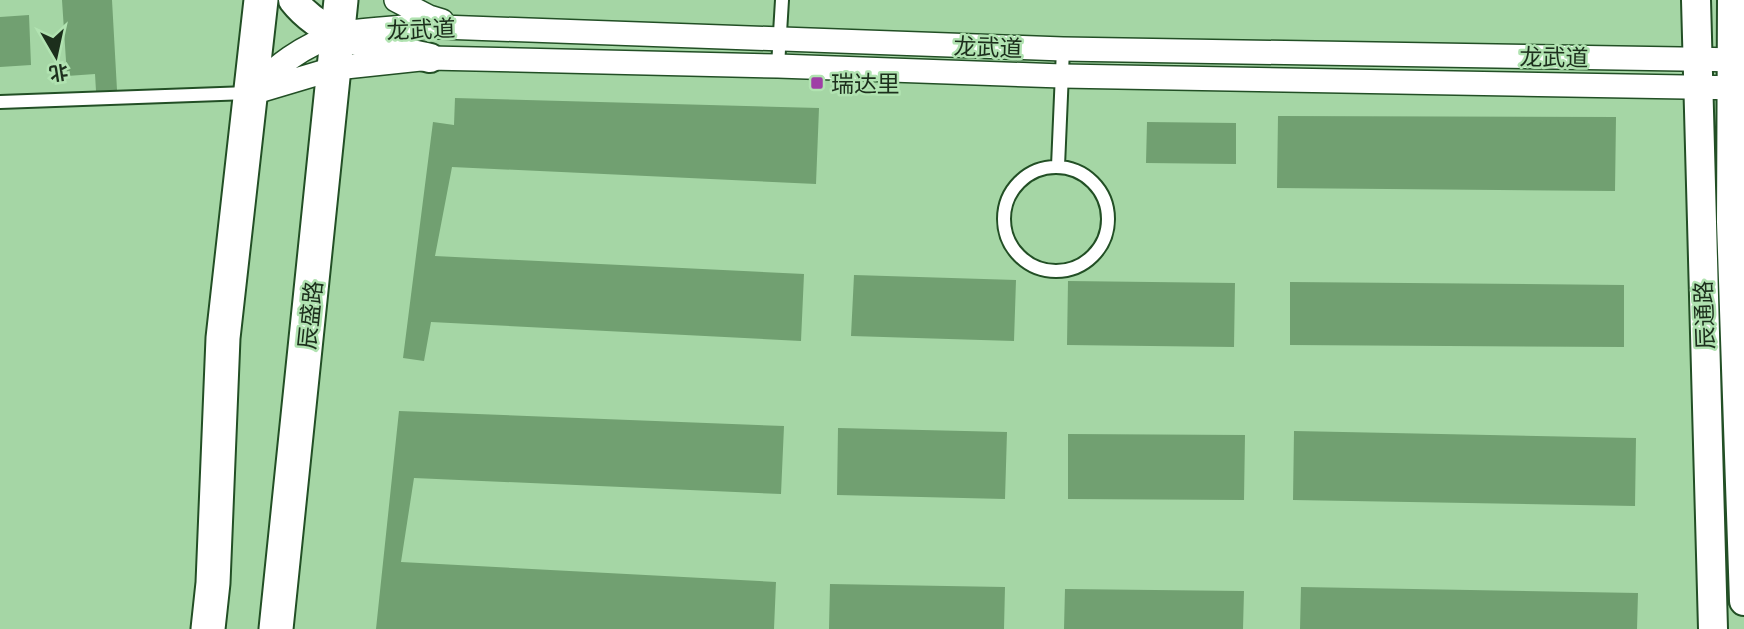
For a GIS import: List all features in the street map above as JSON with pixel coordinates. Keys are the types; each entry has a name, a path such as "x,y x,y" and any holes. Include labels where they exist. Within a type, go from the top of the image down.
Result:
{"main road":[{"path":"208,629 213,583 223,338 261,0"},
{"name":"辰盛路","path":"276,629 341,0"}],"street":[{"path":"293,0 304,15 337,34 368,45 430,58"},
{"path":"396,0 429,17 462,27"},
{"name":"辰通路","path":"1696,0 1713,629"},
{"name":"辰通路","path":"1732,0 1738,88 1731,222 1744,601"},
{"name":"龙武道","path":"251,93 267,74 337,34 414,26 1063,49 1738,60"},
{"path":"251,93 336,68 430,58 1062,76 1738,88"}],"lane":[{"path":"778,66 782,0"},
{"path":"1058,166 1063,49"},
{"path":"0,102 251,93"},
{"path":"1058,166 1074,169 1089,178 1101,190 1108,205 1109,222 1105,239 1097,253 1076,267 1051,271 1034,266 1019,256 1009,242 1004,224 1005,206 1012,190 1024,177 1040,169 1058,166"}],"building":[{"path":"62,0 112,0 117,90 96,91 95,74 67,76"},
{"path":"29,15 31,65 0,67 0,17"},
{"path":"455,98 819,108 816,184 452,167 435,256 804,274 801,341 431,322 424,361 403,358 433,122 454,125"},
{"path":"1278,116 1616,117 1615,191 1277,188"},
{"path":"1147,122 1236,123 1236,164 1146,163"},
{"path":"854,275 1016,280 1014,341 851,336"},
{"path":"1068,281 1235,283 1234,347 1067,345"},
{"path":"1290,282 1624,285 1624,347 1290,345"},
{"path":"399,411 784,426 781,494 414,478 401,562 776,582 774,629 376,629"},
{"path":"838,428 1007,432 1005,499 837,495"},
{"path":"1294,431 1636,438 1635,506 1293,500"},
{"path":"1068,434 1245,435 1244,500 1068,499"},
{"path":"830,584 1005,587 1004,629 829,629"},
{"path":"1301,587 1638,593 1637,629 1300,629"},
{"path":"1065,589 1244,591 1243,629 1064,629"}],"place":[{"name":"瑞达里","path":"817,83"}]}
